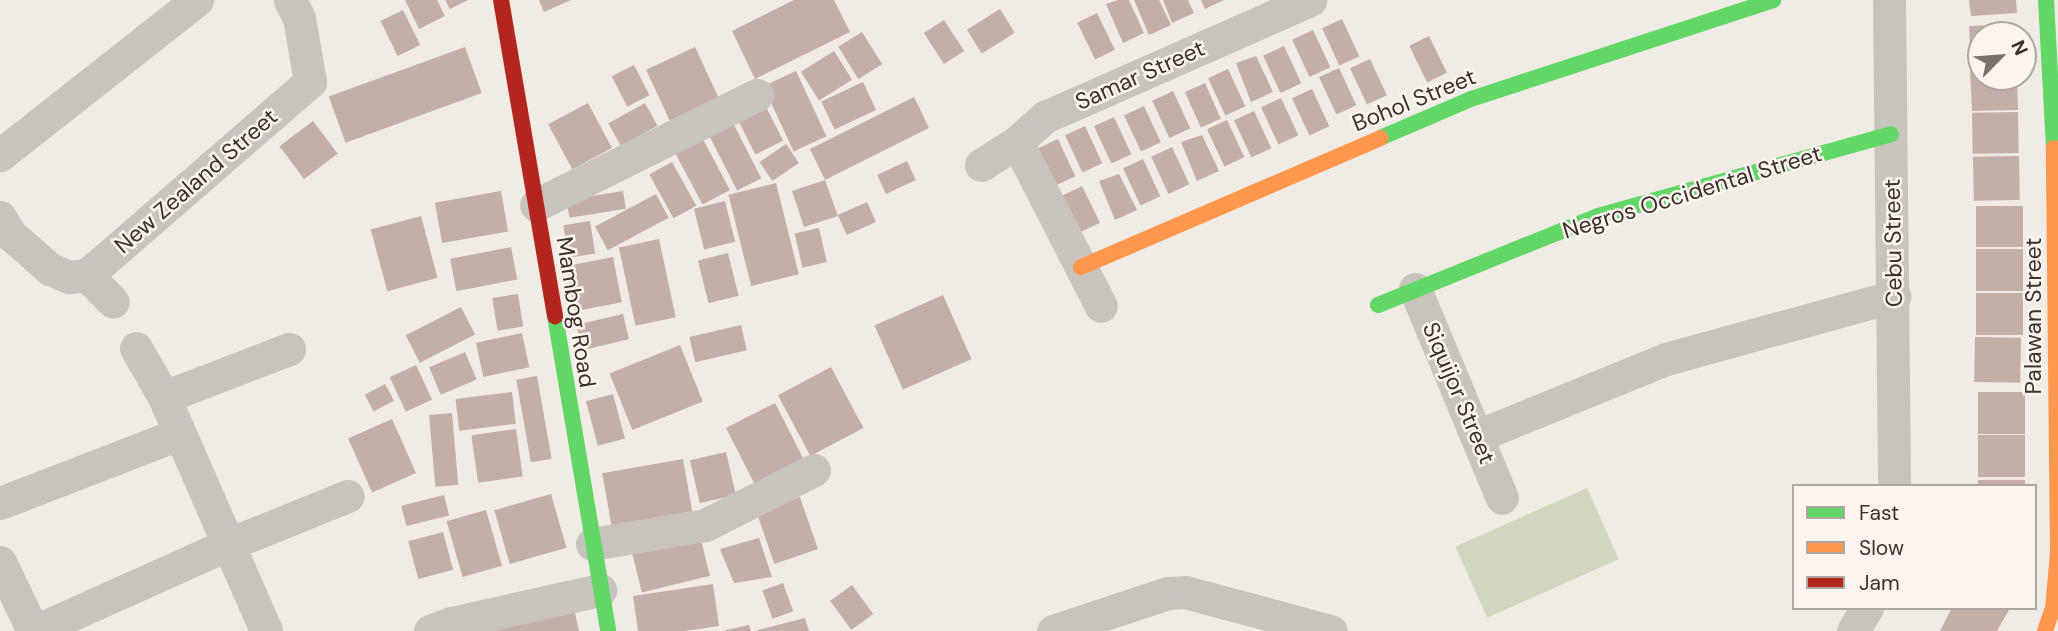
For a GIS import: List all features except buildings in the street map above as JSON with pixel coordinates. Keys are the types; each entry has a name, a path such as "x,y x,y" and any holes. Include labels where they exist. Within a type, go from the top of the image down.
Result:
{"street":[{"path":"0,155 197,0"},
{"name":"New Zealand Street","path":"87,275 310,82 299,18 290,0"},
{"name":"Mambog Road","path":"500,0 608,631"},
{"name":"Samar Street","path":"981,165 1017,142 1045,117 1310,0"},
{"name":"Bohol Street","path":"1081,267 1471,99 1773,0"},
{"name":"Cebu Street","path":"1889,0 1894,484"},
{"name":"Palawan Street","path":"2045,631 2053,608 2058,553 2057,165 2046,0"},
{"path":"536,205 757,95"},
{"name":"Negros Occidental Street","path":"1378,304 1598,215 1891,134"},
{"path":"1017,142 1101,306"},
{"path":"3,231 50,269 69,277 87,275 113,302"},
{"name":"Siquijor Street","path":"1415,289 1502,498"},
{"path":"1477,436 1666,359 1894,296"},
{"path":"136,348 164,397 265,631"},
{"path":"164,397 289,349"},
{"path":"0,503 179,434"},
{"path":"592,544 705,525 814,470"},
{"path":"0,562 34,631 229,544 348,496"},
{"path":"430,631 451,623 600,590"},
{"path":"1053,631 1177,592 1331,631"},
{"path":"1853,631 1866,610"}],"green space":[{"path":"1587,488 1619,559 1487,618 1455,547"}],"traffic: fast":[{"path":"1380,138 1471,99 1773,0"},
{"path":"2046,0 2054,148"},
{"path":"1378,305 1598,216 1891,134"},
{"path":"555,316 608,631"}],"traffic: slow":[{"path":"1081,267 1380,138"},
{"path":"2045,631 2053,608 2058,553 2054,148"}],"traffic: jam":[{"path":"501,0 555,316"}]}
